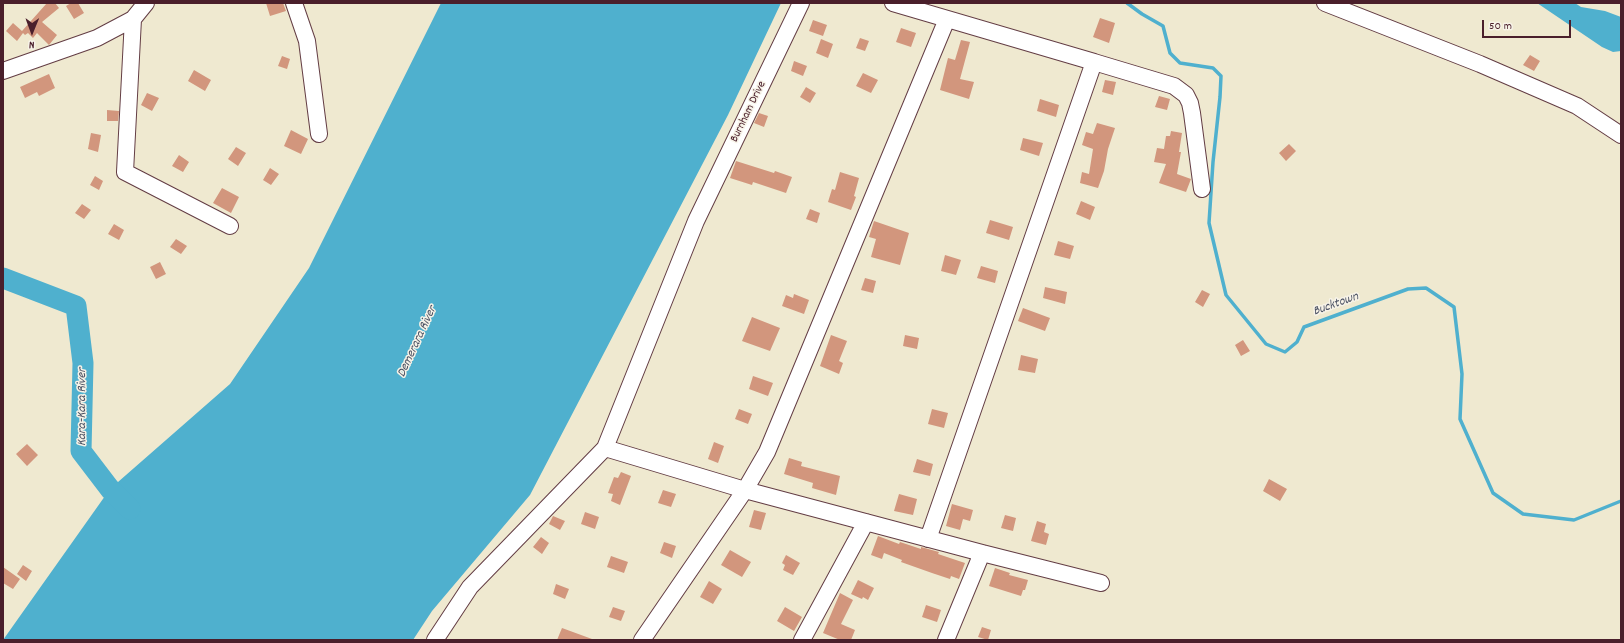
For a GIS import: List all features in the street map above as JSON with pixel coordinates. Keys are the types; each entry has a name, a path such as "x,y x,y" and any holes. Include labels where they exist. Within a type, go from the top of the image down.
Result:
{"street":[{"path":"3,71 97,38 133,19 146,3"},
{"path":"294,3 307,41 319,134"},
{"name":"Burnham Drive","path":"605,448 696,221 801,3"},
{"path":"893,3 1165,82 1181,90 1186,95 1190,103 1202,189"},
{"path":"1325,3 1480,64 1577,106 1621,135"},
{"path":"133,19 124,172 230,226"},
{"path":"642,640 745,490 767,452 947,19"},
{"path":"928,538 1094,62"},
{"path":"435,640 470,587 605,448 745,490 982,553 1100,582"},
{"path":"802,640 866,522"},
{"path":"946,640 982,553"}],"water":[{"name":"Demerara River","path":"441,3 781,3 728,115 530,495 432,611 413,640 3,640 110,489 230,384 309,268"},
{"path":"1537,3 1575,3 1581,7 1605,11 1621,17 1621,51 1613,52 1602,47"}],"building":[{"path":"47,3 55,3 59,8 42,22 57,35 49,45 37,33 33,38 28,33 25,35 23,33 17,41 6,31 13,23 22,31"},
{"path":"71,3 78,3 84,13 74,19 66,6"},
{"path":"266,3 283,3 286,11 270,16"},
{"path":"1100,18 1115,23 1109,43 1093,37"},
{"path":"813,20 827,25 823,36 809,31"},
{"path":"901,28 916,33 911,47 896,42"},
{"path":"860,38 869,41 865,51 856,48"},
{"path":"821,39 833,44 828,58 816,53"},
{"path":"961,40 970,42 960,79 974,82 969,99 940,90 948,58 955,60"},
{"path":"1530,55 1540,61 1534,71 1523,65"},
{"path":"282,56 290,59 287,69 278,66"},
{"path":"794,61 807,66 803,76 791,71"},
{"path":"194,70 211,80 205,91 188,81"},
{"path":"863,73 878,80 871,93 856,86"},
{"path":"49,74 55,88 39,96 37,92 25,98 20,87"},
{"path":"1105,80 1116,82 1113,95 1102,92"},
{"path":"806,87 816,93 810,103 800,97"},
{"path":"147,93 159,98 152,111 141,105"},
{"path":"1159,96 1170,99 1167,110 1155,107"},
{"path":"1040,99 1059,105 1056,117 1037,111"},
{"path":"107,110 119,111 118,121 107,121"},
{"path":"759,113 768,116 764,127 754,123"},
{"path":"1097,123 1115,128 1098,188 1080,183 1082,172 1089,174 1093,149 1082,145 1086,132 1093,134"},
{"path":"291,130 308,139 301,154 284,146"},
{"path":"1171,131 1182,133 1179,152 1181,152 1177,174 1191,179 1186,192 1159,183 1166,164 1154,162 1157,148 1164,149 1166,136 1170,136"},
{"path":"91,133 101,135 98,152 88,149"},
{"path":"1023,138 1043,143 1039,156 1020,150"},
{"path":"1289,144 1296,151 1286,161 1279,153"},
{"path":"236,147 246,153 238,166 228,159"},
{"path":"179,155 189,162 183,172 172,166"},
{"path":"736,161 792,177 786,193 753,182 752,185 730,178"},
{"path":"270,168 279,174 271,185 263,180"},
{"path":"840,172 859,178 854,196 856,197 851,210 828,202 832,189 835,190"},
{"path":"95,176 103,181 99,190 90,185"},
{"path":"222,188 239,197 231,213 213,203"},
{"path":"1081,201 1095,207 1090,220 1076,214"},
{"path":"82,204 91,210 84,219 75,213"},
{"path":"810,209 820,213 817,223 806,219"},
{"path":"990,220 1013,227 1009,240 986,233"},
{"path":"874,221 909,233 900,265 871,257 876,239 869,237"},
{"path":"114,224 124,230 119,240 108,234"},
{"path":"176,239 187,246 181,254 170,247"},
{"path":"1058,241 1074,246 1070,259 1054,255"},
{"path":"945,255 961,260 956,275 941,271"},
{"path":"160,262 166,274 156,279 150,267"},
{"path":"981,266 998,271 995,283 977,278"},
{"path":"865,278 876,281 873,293 861,290"},
{"path":"1045,287 1067,292 1065,304 1043,298"},
{"path":"1202,290 1210,294 1203,307 1195,302"},
{"path":"794,294 809,300 804,314 782,306 786,295 793,298"},
{"path":"1023,308 1050,318 1045,331 1018,321"},
{"path":"752,317 780,328 770,351 742,341"},
{"path":"831,335 847,341 839,361 843,363 839,374 820,366"},
{"path":"905,335 919,338 917,349 903,346"},
{"path":"1243,340 1250,351 1241,356 1235,345"},
{"path":"1021,355 1038,359 1035,373 1018,370"},
{"path":"753,376 773,383 768,396 749,389"},
{"path":"739,409 752,414 748,424 735,419"},
{"path":"932,409 948,413 944,428 928,424"},
{"path":"714,442 724,446 718,463 708,459"},
{"path":"27,444 38,455 27,466 16,454"},
{"path":"789,458 802,462 801,466 840,476 836,495 812,488 813,483 784,474"},
{"path":"917,459 933,464 930,476 913,472"},
{"path":"621,472 631,476 620,505 611,501 613,494 608,493 614,477 618,478"},
{"path":"1269,479 1287,489 1280,501 1263,491"},
{"path":"663,490 676,494 671,507 658,503"},
{"path":"899,494 917,499 913,515 894,511"},
{"path":"952,504 973,510 970,521 963,519 960,530 946,526"},
{"path":"754,510 766,513 761,530 749,527"},
{"path":"585,512 599,517 595,529 581,524"},
{"path":"1005,515 1016,518 1013,531 1001,528"},
{"path":"553,516 565,521 560,530 549,524"},
{"path":"1037,521 1046,524 1044,532 1049,534 1046,545 1031,541"},
{"path":"878,536 899,544 900,542 921,549 921,547 939,552 938,554 965,563 959,579 951,576 950,579 932,573 901,562 902,560 884,553 882,559 871,555"},
{"path":"541,537 549,543 542,554 533,547"},
{"path":"664,542 676,546 672,558 660,553"},
{"path":"730,550 751,562 742,577 721,565"},
{"path":"786,555 800,563 793,575 783,570 785,565 782,563"},
{"path":"611,556 628,562 624,573 607,567"},
{"path":"23,565 32,571 26,581 17,574"},
{"path":"3,567 20,579 13,589 3,583"},
{"path":"995,568 1010,573 1009,575 1028,580 1025,590 1023,590 1021,596 989,586"},
{"path":"858,580 874,588 868,600 851,594"},
{"path":"709,581 722,589 713,604 700,597"},
{"path":"556,584 569,589 565,599 553,594"},
{"path":"840,593 853,600 841,624 855,630 851,640 840,640 823,633"},
{"path":"926,605 941,610 937,622 922,617"},
{"path":"613,607 625,611 621,621 609,617"},
{"path":"785,607 802,617 794,631 777,621"},
{"path":"982,627 991,630 988,640 978,637"},
{"path":"562,628 592,639 592,640 557,640"}],"waterway":[{"name":"Bucktown","path":"1127,3 1163,26 1170,53 1180,63 1213,68 1221,76 1209,223 1226,295 1266,344 1285,352 1297,342 1304,327 1408,289 1426,288 1454,307 1462,374 1460,419 1493,493 1523,514 1574,520 1621,501"},
{"name":"Kara-Kara River","path":"3,278 76,306 83,363 81,451 110,489 130,509"}]}
